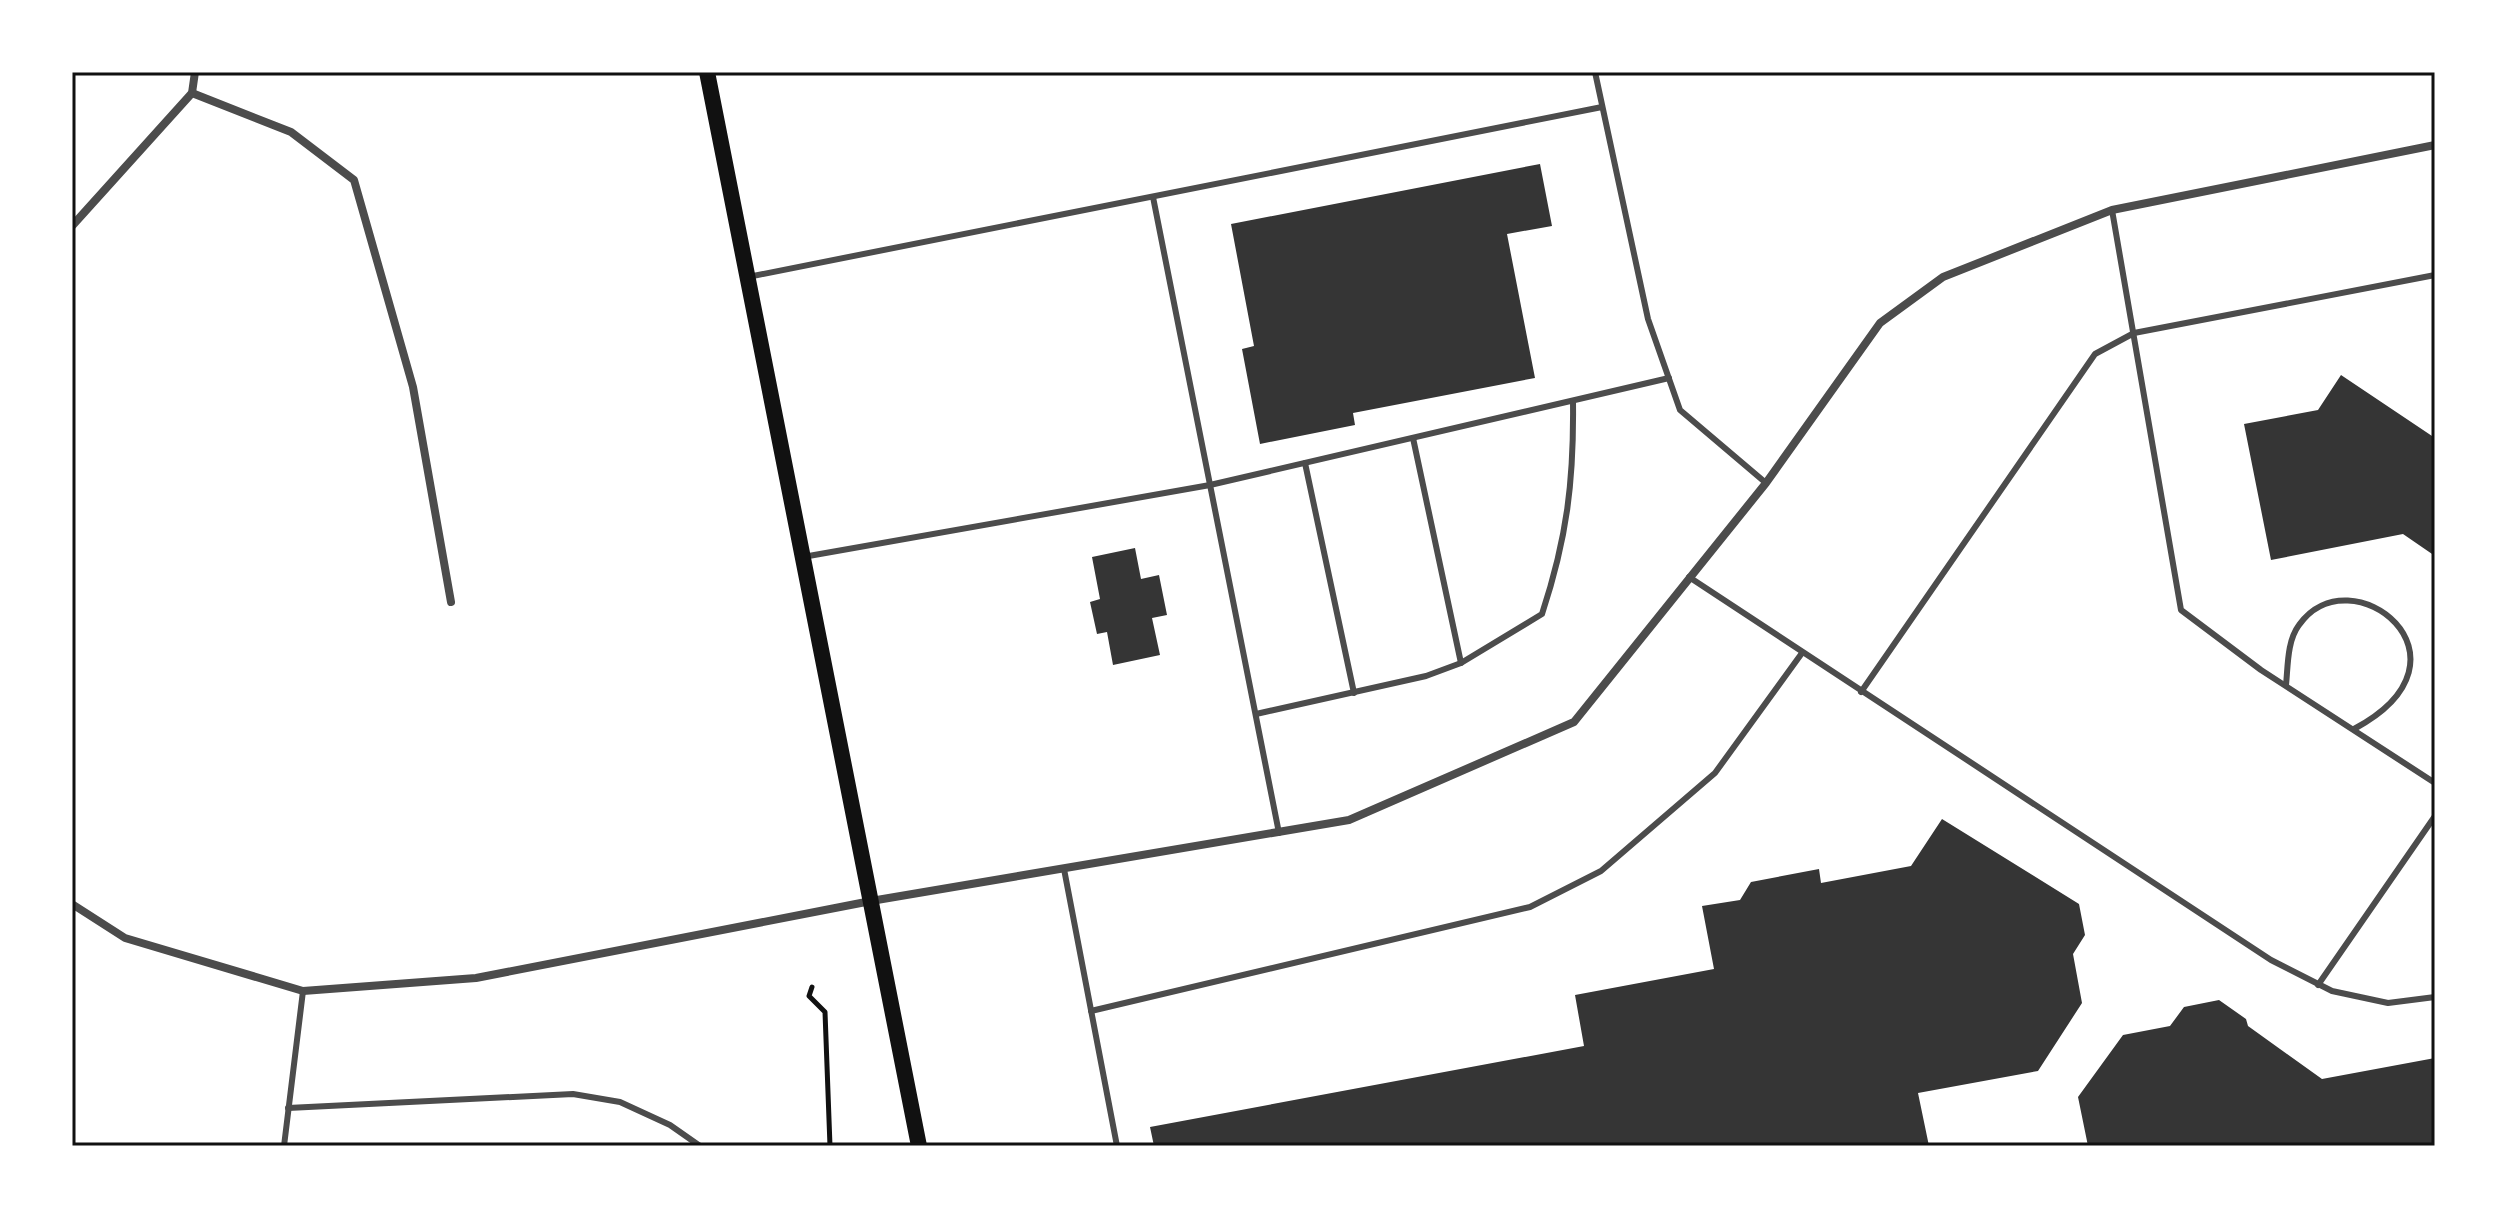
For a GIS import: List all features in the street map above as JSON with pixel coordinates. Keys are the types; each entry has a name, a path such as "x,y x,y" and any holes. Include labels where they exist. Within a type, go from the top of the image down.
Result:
{"main road":[{"path":"707,72 919,1146"}],"street":[{"path":"72,226 192,93 195,72"},
{"path":"192,93 291,132 354,180 413,387 451,602"},
{"path":"72,904 125,938 303,991 476,978 871,901 1349,820 1574,722 1766,483 1880,323 1943,277 2112,210 2435,145"}],"lane":[{"path":"1595,72 1648,319 1680,410 1766,483"},
{"path":"748,277 1602,107"},
{"path":"1153,197 1279,833"},
{"path":"2112,210 2181,610 2286,685 2435,783"},
{"path":"1861,692 2095,354 2134,333 2435,275"},
{"path":"803,557 1210,485 1669,378"},
{"path":"1256,714 1426,676 1461,663 1542,614 1562,553 1572,486 1573,401"},
{"path":"1413,438 1461,663"},
{"path":"1305,463 1354,693"},
{"path":"1689,577 2271,960 2318,985 2388,1003 2435,997"},
{"path":"2286,685 2289,652 2298,626 2314,611 2339,601 2364,601 2389,615 2406,639 2411,663 2407,683 2397,700 2382,714 2354,729"},
{"path":"1091,1011 1530,907 1601,871 1715,773 1802,653"},
{"path":"2318,985 2435,816"},
{"path":"1064,869 1117,1146"},
{"path":"284,1146 303,991"},
{"path":"288,1108 573,1094 620,1102 670,1125 700,1146"}],"path":[{"path":"812,987 809,996 825,1012 828,1037 830,1146"}],"building":[{"path":"1540,164 1552,226 1507,234 1535,378 1353,413 1355,425 1260,444 1242,349 1254,346 1231,224"},
{"path":"2341,375 2435,438 2435,556 2403,534 2271,560 2244,424 2318,410"},
{"path":"1135,548 1141,579 1159,575 1167,615 1152,618 1160,655 1113,665 1107,632 1097,634 1090,602 1100,599 1092,557"},
{"path":"1942,819 2079,904 2085,935 2073,954 2082,1003 2038,1071 1918,1093 1929,1146 1154,1146 1150,1127 1584,1046 1575,995 1714,969 1702,906 1740,900 1751,882 1819,869 1821,883 1911,866"},
{"path":"2219,1000 2246,1019 2248,1026 2322,1079 2435,1058 2435,1146 2088,1146 2078,1097 2123,1035 2170,1026 2184,1007"}]}
